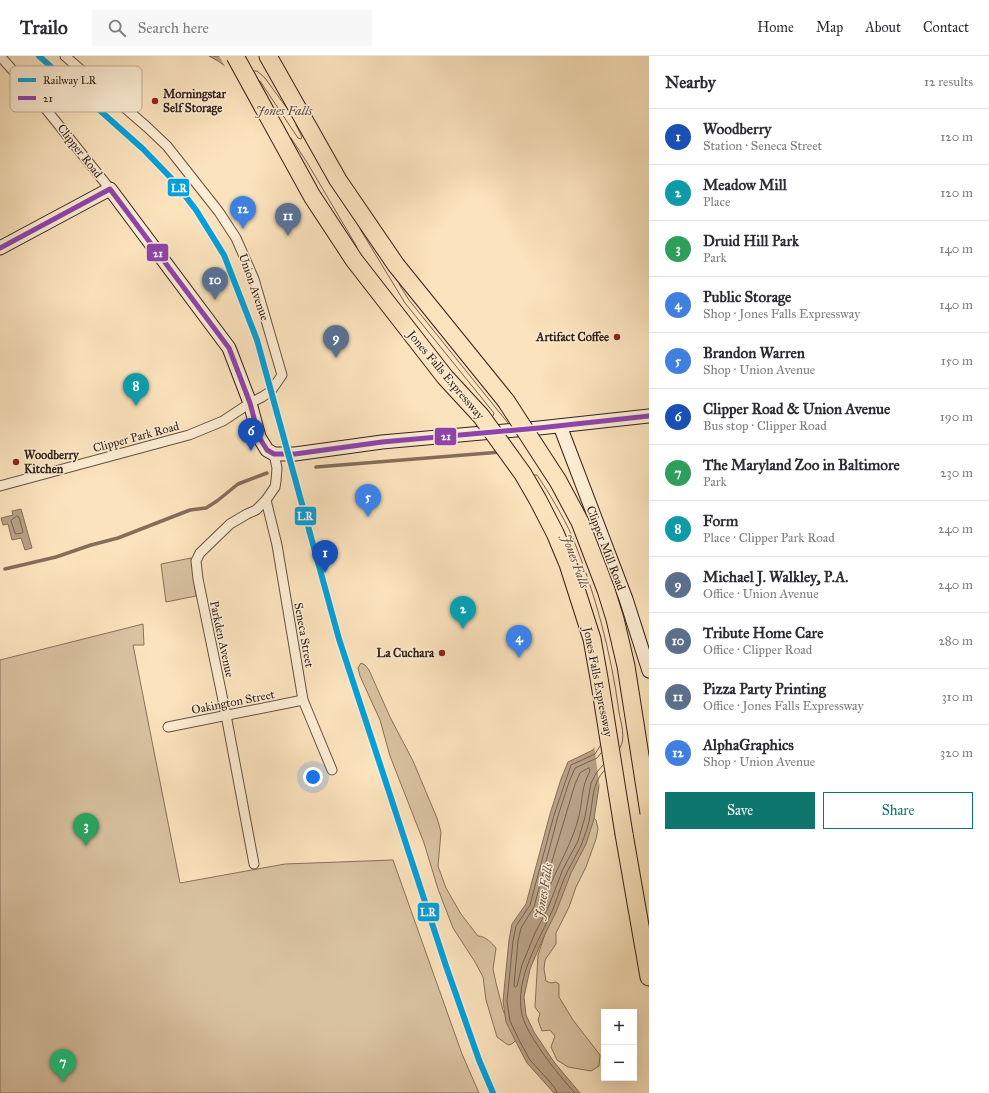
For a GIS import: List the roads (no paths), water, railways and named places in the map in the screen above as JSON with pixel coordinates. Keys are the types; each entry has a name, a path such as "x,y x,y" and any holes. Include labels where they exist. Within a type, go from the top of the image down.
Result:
{"highway":[{"name":"Jones Falls Expressway","path":"235,56 312,196 354,260 445,377 481,416 523,474 555,533 570,571 592,639 600,678 624,834 649,977"},
{"path":"268,56 338,180 396,265 506,401 558,481 580,522 594,556 615,619 626,666 649,813"}],"street":[{"name":"Clipper Road","path":"0,56 10,67"},
{"name":"Union Avenue","path":"65,56 77,66"},
{"name":"Clipper Road","path":"48,112 110,189 222,338 235,361 263,445 267,450 274,454"},
{"name":"Union Avenue","path":"130,112 167,146 219,212 236,238 254,279 282,375 271,391 250,403"},
{"path":"0,248 110,189"},
{"name":"Clipper Park Road","path":"0,486 192,434 223,421 250,403"},
{"path":"274,454 295,454 382,442 540,428 649,416"},
{"name":"Clipper Mill Road","path":"560,426 616,572 649,671"},
{"name":"Parkden Avenue","path":"254,864 226,715 198,579 196,561 206,545 230,524 256,510 266,500 275,487 277,471 274,454"},
{"name":"Seneca Street","path":"266,500 277,545 303,700 332,770"},
{"name":"Oakington Street","path":"168,727 303,700"}],"water":[{"name":"Jones Falls","path":"209,56 263,56 276,68 303,105 340,177 412,298 526,440 552,482 579,531 597,577 611,625 624,679 632,736 630,750 604,777 599,786 594,819 586,844 571,873 556,912 530,969 524,997 526,1015 534,1032 554,1062 580,1093 554,1093 527,1063 506,1022 503,1001 512,924 526,904 561,779 568,762 593,750 600,735 601,720 594,667 558,554 541,510 516,462 489,427 458,396 375,293 301,169 256,101 236,74"},
{"path":"21,509 32,548 25,550 21,538 12,540 8,524 3,525 1,518 13,515 12,511"}],"waterway":[{"path":"316,467 501,452"},
{"path":"5,569 56,557 91,545 118,538 190,510 206,508 238,484 267,473"}],"rail line":[{"name":"LR","path":"39,56 50,66"},
{"name":"LR","path":"102,112 143,149 173,180 196,210 224,255 257,340 339,639 446,966 479,1060 493,1093"}],"place":[{"name":"Morningstar Self Storage","path":"155,101"},
{"name":"AlphaGraphics","path":"243,229"},
{"name":"Pizza Party Printing","path":"288,236"},
{"name":"Tribute Home Care","path":"215,300"},
{"name":"Artifact Coffee","path":"617,337"},
{"name":"Michael J. Walkley, P.A.","path":"336,358"},
{"name":"Form","path":"136,406"},
{"name":"Clipper Road & Union Avenue","path":"251,451"},
{"name":"Woodberry Kitchen","path":"16,462"},
{"name":"Brandon Warren","path":"368,517"},
{"name":"Woodberry","path":"325,573"},
{"name":"Meadow Mill","path":"463,629"},
{"name":"La Cuchara","path":"442,653"},
{"name":"Public Storage","path":"519,658"},
{"name":"Druid Hill Park","path":"86,846"},
{"name":"The Maryland Zoo in Baltimore","path":"63,1082"}]}
